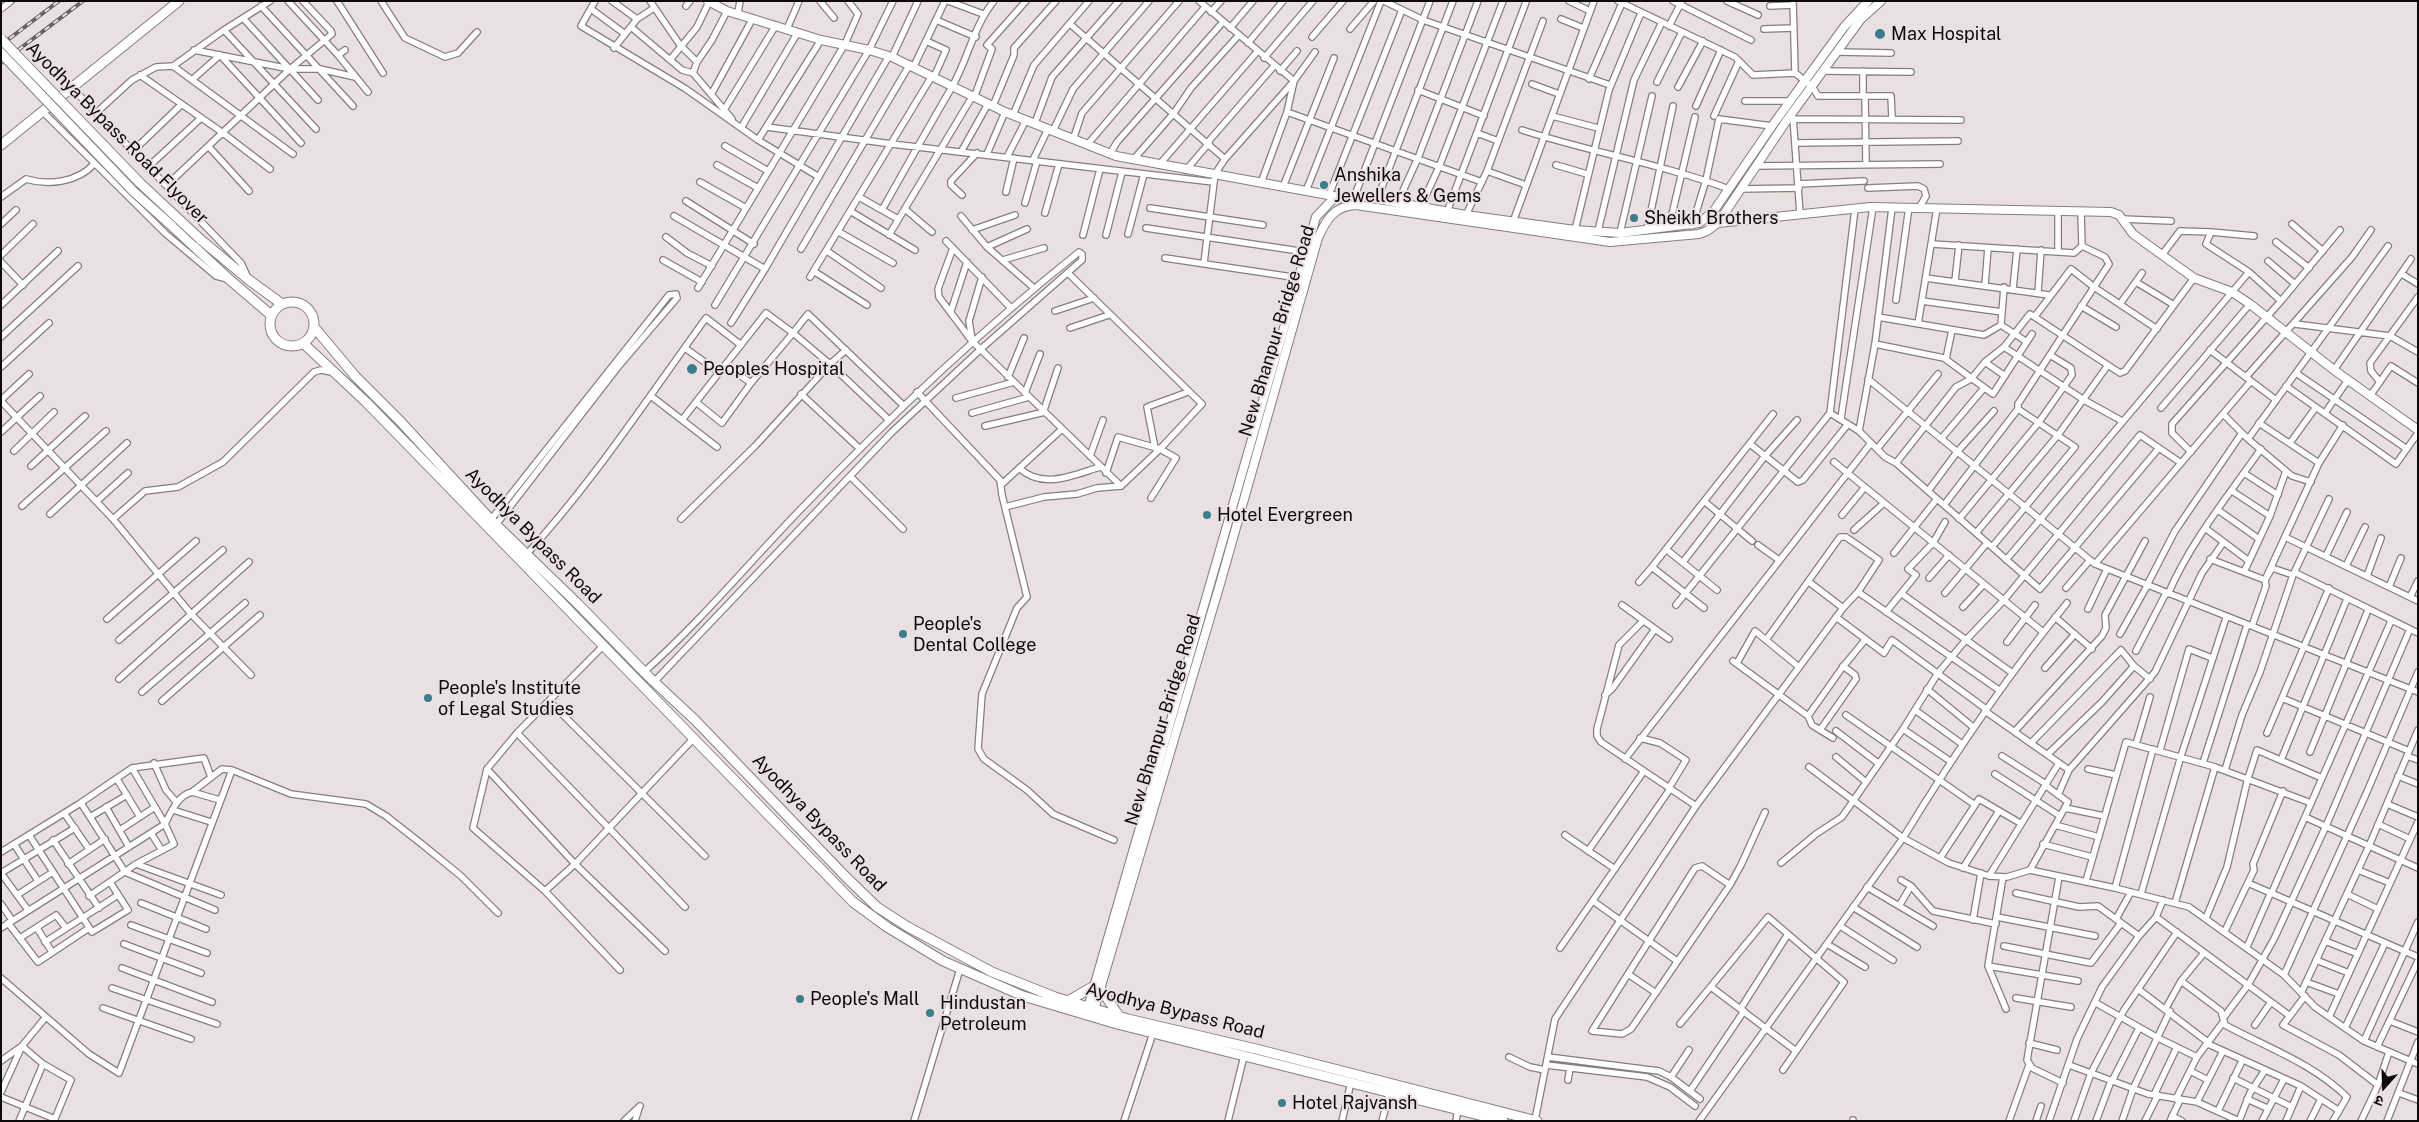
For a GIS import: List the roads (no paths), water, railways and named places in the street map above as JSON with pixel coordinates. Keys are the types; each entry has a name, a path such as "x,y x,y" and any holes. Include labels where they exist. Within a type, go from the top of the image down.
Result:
{"main road":[{"path":"1,144 179,1"},
{"name":"Ayodhya Bypass Road Flyover","path":"1,39 140,184 200,239 249,280 282,304"},
{"name":"Ayodhya Bypass Road Flyover","path":"1,53 134,192 230,280"},
{"path":"230,280 273,313"},
{"path":"297,302 306,307 312,316 314,327 312,334 304,344 290,346 281,344 273,337 270,330 273,313 282,304 297,302"},
{"name":"Ayodhya Bypass Road","path":"314,327 436,467 443,481 491,525 527,554 649,677 695,720 846,877 875,904 948,950 1017,989 1068,1001 1090,1012 1119,1016 1352,1078 1390,1091 1503,1121"},
{"name":"Ayodhya Bypass Road","path":"304,344 436,467 447,472 520,561 853,902 887,927 943,961 960,969 1153,1033 1244,1056 1352,1078 1536,1120"},
{"path":"640,685 649,677"},
{"path":"943,961 948,950"},
{"path":"1068,1001 1097,987 1119,1016"}],"street":[{"path":"1,9 11,1"},
{"path":"96,113 140,75 156,67 173,66 194,50 270,1"},
{"path":"288,1 338,55 368,92"},
{"path":"167,185 290,69 332,34 332,31 303,1"},
{"path":"337,1 383,73"},
{"path":"380,1 405,38 445,57 458,53 477,32"},
{"path":"595,1 580,26 614,48 686,89 758,140 819,177"},
{"path":"612,1 637,19"},
{"path":"650,1 680,45 697,62"},
{"path":"738,12 740,1"},
{"path":"788,29 799,1"},
{"path":"820,1 834,18"},
{"path":"662,260 700,285 794,131 844,44 858,14 848,1"},
{"path":"715,305 754,244 818,134 870,50 893,1"},
{"path":"731,323 891,56 918,1"},
{"path":"801,250 912,65 947,1 983,14"},
{"path":"882,210 953,86 976,37 983,14 994,1"},
{"path":"889,235 973,97 992,49 988,45 1026,1"},
{"path":"961,152 991,105 1014,55 1014,48 1056,1"},
{"path":"1013,115 1034,65 1090,1"},
{"path":"1035,123 1052,77 1120,1"},
{"path":"1025,203 1035,161 1072,88 1149,1"},
{"path":"1073,140 1082,113 1179,1"},
{"path":"1199,1 1264,58 1294,81"},
{"path":"1211,12 1220,1"},
{"path":"1230,28 1253,1"},
{"path":"1248,43 1283,1"},
{"path":"1264,58 1313,1"},
{"path":"1312,37 1343,1"},
{"path":"1350,29 1374,1"},
{"path":"1306,191 1382,1 1423,20 1466,33 1567,72 1610,86"},
{"path":"1355,195 1430,1"},
{"path":"1377,200 1453,1"},
{"path":"1397,204 1418,158 1478,1"},
{"path":"1420,208 1439,167 1504,1"},
{"path":"1569,1 1590,11"},
{"path":"1513,222 1594,1"},
{"path":"1673,1 1681,3 1751,40"},
{"path":"1727,1 1758,16"},
{"name":"New Bhanpur Bridge Road","path":"1097,987 1220,584 1318,238 1327,219 1340,208 1356,205 1610,242 1699,234 1707,231 1718,223 1756,166 1793,116 1809,84 1844,28 1868,1"},
{"name":"New Bhanpur Bridge Road","path":"1090,1012 1141,818 1316,217 1332,200 1355,195 1420,208 1575,230 1620,233 1692,226 1707,218 1790,101 1823,71 1860,19 1881,1"},
{"path":"670,60 696,27 711,2 727,11 738,12 821,40 891,56 1005,112 1110,154 1214,178"},
{"path":"1447,212 1526,2"},
{"path":"1589,79 1620,2 1720,50 1739,61 1753,75 1795,73 1809,84 1818,96 1891,96 1892,118"},
{"path":"1669,26 1681,3"},
{"path":"1770,6 1793,3 1795,73"},
{"path":"261,6 352,106"},
{"path":"1087,145 1138,83 1205,7"},
{"path":"614,48 637,19 654,8"},
{"path":"591,9 625,34"},
{"path":"1329,195 1402,10"},
{"path":"693,72 727,11"},
{"path":"1575,230 1592,151 1610,86 1641,13"},
{"path":"243,18 318,100"},
{"path":"712,93 753,18"},
{"path":"1561,19 1583,28"},
{"path":"936,20 976,37"},
{"path":"1466,215 1487,171 1543,21"},
{"path":"1110,154 1117,142 1223,22"},
{"path":"1598,232 1634,80 1662,22"},
{"path":"1070,24 1209,143 1225,159"},
{"path":"724,110 776,25"},
{"path":"631,27 682,70 693,72 712,93 734,123"},
{"path":"1764,28 1794,28"},
{"path":"224,30 316,129"},
{"path":"741,128 798,32"},
{"path":"1657,82 1682,32"},
{"path":"1133,160 1174,113 1191,88 1238,36"},
{"path":"758,140 821,40"},
{"path":"867,305 812,274 933,76 946,50 926,40"},
{"path":"1678,88 1702,41"},
{"path":"194,50 290,69 320,69 355,77"},
{"path":"338,55 344,50"},
{"path":"1696,106 1720,50"},
{"path":"1280,70 1298,51"},
{"path":"1159,165 1257,52"},
{"path":"1204,262 1214,178 1225,159 1294,81 1316,52"},
{"path":"1836,52 1891,53"},
{"path":"193,79 220,55"},
{"path":"220,55 300,143"},
{"path":"1283,187 1334,58"},
{"path":"1714,116 1739,61"},
{"path":"173,66 293,154"},
{"path":"1186,170 1274,66"},
{"path":"1823,71 1910,72"},
{"path":"1863,71 1866,164"},
{"path":"140,75 223,133 270,170"},
{"path":"1260,183 1288,112 1294,81"},
{"path":"1532,84 1560,94"},
{"path":"72,88 147,168 167,185 241,263 249,280"},
{"path":"1418,90 1484,116"},
{"path":"1620,233 1652,96"},
{"path":"1745,101 1790,101"},
{"path":"132,152 181,105"},
{"path":"1647,230 1673,106"},
{"path":"42,111 166,234 216,276 230,280"},
{"path":"986,154 1005,112"},
{"path":"1288,112 1482,182"},
{"path":"1552,116 1598,128"},
{"path":"1800,214 1793,116 1962,120"},
{"path":"1669,228 1695,117"},
{"path":"147,168 201,118"},
{"path":"1692,226 1706,180 1719,119 1772,126"},
{"path":"1006,192 1010,158 1026,120"},
{"path":"767,127 1122,172 1260,183 1343,197"},
{"path":"1522,130 1592,151 1659,166 1729,189"},
{"path":"1477,133 1498,141"},
{"path":"1795,144 1958,141"},
{"path":"725,146 768,171"},
{"path":"209,147 249,191"},
{"path":"962,195 950,185 951,181 977,153"},
{"path":"1,197 26,179 42,184 79,176 94,164"},
{"path":"717,164 758,188"},
{"path":"1044,214 1059,164"},
{"path":"1556,164 1587,174"},
{"path":"1756,166 1940,164"},
{"path":"1084,235 1100,169"},
{"path":"1487,171 1526,185"},
{"path":"1106,235 1122,172"},
{"path":"1128,234 1144,174"},
{"path":"1740,189 1864,181"},
{"path":"700,182 746,208"},
{"path":"1868,188 1918,186 1924,189 1926,196 1919,208"},
{"path":"859,197 898,219"},
{"path":"686,201 754,244"},
{"path":"1718,223 1873,207 2081,213 2111,212 2122,219 2133,234 2194,278 2232,292 2250,304 2334,370 2418,431 2396,464 2286,386"},
{"path":"1841,418 1873,207"},
{"path":"1896,300 1909,207"},
{"path":"1150,208 1263,225"},
{"path":"1859,431 1875,344 1892,208"},
{"path":"1918,324 1937,208"},
{"path":"905,209 932,232"},
{"path":"1676,604 1830,413 1855,209"},
{"path":"1,224 16,210"},
{"path":"850,212 915,250"},
{"path":"2058,212 2058,252"},
{"path":"2081,213 2082,246"},
{"path":"972,230 1015,215"},
{"path":"674,216 765,269"},
{"path":"961,216 988,247 1034,288"},
{"path":"2122,219 2171,221"},
{"path":"1,255 33,224"},
{"path":"2292,224 2323,251"},
{"path":"1146,228 1306,252"},
{"path":"988,247 1027,229"},
{"path":"2162,255 2180,230 2254,236"},
{"path":"2190,452 2172,433 2171,428 2282,301 2340,230"},
{"path":"2066,588 2092,562 2223,414 2287,332 2363,244 2371,230"},
{"path":"839,232 893,263"},
{"path":"2211,232 2206,244 2249,272 2282,301"},
{"path":"666,237 687,253 712,266"},
{"path":"946,240 1011,308"},
{"path":"2276,242 2309,268"},
{"path":"1932,244 2074,253 2082,246"},
{"path":"1955,281 1958,245"},
{"path":"1944,505 2018,409 2018,404 2109,264 2109,260 2093,249 2082,246"},
{"path":"2248,439 2388,246"},
{"path":"953,248 938,289 939,297 972,341 982,348 1008,377 1121,486"},
{"path":"1003,260 1044,248"},
{"path":"1985,285 1988,248"},
{"path":"2013,289 2017,248"},
{"path":"2038,293 2041,250"},
{"path":"1,305 58,251"},
{"path":"827,251 881,288"},
{"path":"1079,252 1082,254 1082,260 982,348 876,449 705,630 649,677 824,486 888,420 972,341 1079,252"},
{"path":"1165,258 1204,262 1298,278"},
{"path":"2268,260 2295,284"},
{"path":"2334,370 2411,260"},
{"path":"1,262 23,285"},
{"path":"951,311 967,262"},
{"path":"1,337 78,266"},
{"path":"2036,315 2049,295 2071,268 2094,287 2157,329"},
{"path":"2006,560 2249,272"},
{"path":"1005,507 1044,497 1077,494 1097,488 1121,486 1202,404 1068,273"},
{"path":"2120,304 2142,274"},
{"path":"2402,274 2418,284"},
{"path":"972,341 969,321 982,277"},
{"path":"1926,278 2004,287 2049,295"},
{"path":"1896,463 1956,386 1971,379 1985,362 2004,347 2030,314 2036,315 2108,365 2120,372 2126,371 2194,278"},
{"path":"2136,282 2174,305"},
{"path":"2001,325 2004,287"},
{"path":"491,525 670,295 676,294 677,298 618,367 508,505"},
{"path":"2380,382 2371,371 2370,363 2418,297"},
{"path":"1055,311 1094,298"},
{"path":"1922,301 2002,312"},
{"path":"2161,408 2250,304"},
{"path":"2081,306 2116,327"},
{"path":"682,420 766,313 830,364 888,420"},
{"path":"696,402 722,423 751,383 808,314 904,405"},
{"path":"1070,328 1109,314"},
{"path":"1878,317 1984,335 2001,325"},
{"path":"520,561 578,495 652,396 706,318 741,345"},
{"path":"1,367 49,323"},
{"path":"2295,324 2390,336 2418,352"},
{"path":"2001,325 2027,342"},
{"path":"1946,359 1952,330"},
{"path":"1875,344 1946,359 1993,394 2032,334"},
{"path":"1008,377 1024,338"},
{"path":"2004,347 2084,400 2122,422"},
{"path":"685,348 720,373"},
{"path":"681,519 756,445 830,364 846,350"},
{"path":"2210,350 2276,400"},
{"path":"1027,395 1040,354"},
{"path":"1959,519 2039,422 2072,375 2071,368 2050,355"},
{"path":"1985,362 2005,376"},
{"path":"725,365 751,383"},
{"path":"1976,533 2058,435 2108,365"},
{"path":"2370,396 2391,366 2418,383"},
{"path":"1044,411 1058,368"},
{"path":"113,519 145,491 178,487 223,462 314,372 321,370 335,372"},
{"path":"2296,373 2407,449"},
{"path":"29,374 1,400 113,519 192,615 251,675"},
{"path":"1877,449 1938,374"},
{"path":"1868,379 2092,562 2188,603 2274,634 2418,692"},
{"path":"2325,413 2348,380"},
{"path":"956,398 1014,382"},
{"path":"1941,439 1984,388"},
{"path":"917,392 997,474 1002,484 1005,507 1027,597 1017,608 982,694 978,749 984,758 1026,790 1053,814 1114,840"},
{"path":"1158,449 1147,407 1188,392"},
{"path":"802,394 860,449"},
{"path":"972,413 1027,395"},
{"path":"1,432 40,396"},
{"path":"652,396 716,447"},
{"path":"2290,443 2316,407"},
{"path":"1945,593 2075,447 2018,409"},
{"path":"985,426 1044,411"},
{"path":"1928,491 1957,452 1994,411"},
{"path":"14,451 54,412"},
{"path":"1830,413 1841,418 1859,431 1877,449 1896,463 1936,500 2040,589 2159,448"},
{"path":"1639,582 1667,550 1773,414"},
{"path":"2223,414 2248,439 2292,476 2311,482"},
{"path":"31,466 85,416"},
{"path":"1090,456 1103,420"},
{"path":"1683,562 1765,456 1797,420"},
{"path":"2260,423 2320,463"},
{"path":"1750,444 1798,482 1803,480 1848,424"},
{"path":"2203,763 2250,626 2266,586 2265,580 2320,463 2343,425"},
{"path":"1002,484 1062,429"},
{"path":"22,506 106,432"},
{"path":"2120,634 2175,531 2242,433"},
{"path":"1781,863 1816,834 1840,819 1855,800 1878,763 1903,729 1927,689 1951,656 2004,600 2140,435 2181,463"},
{"path":"1106,473 1118,437 1158,449 1176,458 1151,498"},
{"path":"868,441 876,449"},
{"path":"50,514 127,443"},
{"path":"1625,758 1871,443"},
{"path":"2136,651 2178,571 2205,528 2261,449"},
{"path":"1834,462 2043,632"},
{"path":"1019,468 1032,478 1045,481 1061,479 1100,467"},
{"path":"2244,572 2270,516 2286,471"},
{"path":"97,501 128,473"},
{"path":"2244,473 2278,495"},
{"path":"850,476 903,528"},
{"path":"824,486 833,495"},
{"path":"1842,515 1865,487"},
{"path":"2232,491 2270,516"},
{"path":"2225,770 2242,715 2253,693 2295,574 2329,499"},
{"path":"1894,553 1916,528 1936,500"},
{"path":"1704,501 1752,541"},
{"path":"1854,530 1884,502"},
{"path":"2218,510 2259,539"},
{"path":"2326,556 2346,512"},
{"path":"1886,612 1916,575 1908,570 1933,542 1945,522"},
{"path":"2346,566 2364,527"},
{"path":"2205,528 2249,561"},
{"path":"1536,1120 1555,1019 1696,806 1836,617 1858,592 1879,560 1846,537 1840,537 1766,640"},
{"path":"2285,537 2418,600"},
{"path":"2367,576 2381,538"},
{"path":"107,619 196,541"},
{"path":"2015,731 2092,649 2104,632 2105,615 2145,541"},
{"path":"2058,795 2069,770 2150,679 2210,559 2223,543"},
{"path":"1758,545 1779,560"},
{"path":"119,640 222,550"},
{"path":"1667,550 1717,590"},
{"path":"1929,578 1948,555"},
{"path":"2389,587 2401,558"},
{"path":"2210,559 2265,580"},
{"path":"119,678 192,615 248,562"},
{"path":"1652,567 1704,608"},
{"path":"2265,580 2272,568 2295,574 2329,588 2368,610 2418,633"},
{"path":"2088,609 2108,569"},
{"path":"2410,597 2418,581"},
{"path":"1809,582 1843,608"},
{"path":"1963,607 1984,584"},
{"path":"2267,733 2329,588"},
{"path":"1858,592 1999,690"},
{"path":"1902,594 1965,641 2011,672"},
{"path":"2281,760 2347,599"},
{"path":"1699,1121 1902,838 1950,761 2011,672 2067,603"},
{"path":"142,692 245,604"},
{"path":"1622,605 1669,639"},
{"path":"2006,642 2035,606"},
{"path":"2310,752 2368,610"},
{"path":"162,701 260,615"},
{"path":"1836,617 1884,653 1892,640 2069,770"},
{"path":"2055,617 2092,649"},
{"path":"2141,894 2181,756 2226,618"},
{"path":"1643,620 1619,645 1605,695 1597,736 1601,742 1696,806"},
{"path":"2247,948 2390,621"},
{"path":"698,622 705,630"},
{"path":"1605,695 1613,688 1655,629"},
{"path":"2182,1121 2171,1118 2190,1070 2197,1056 2209,1043 2263,962 2326,826 2410,629"},
{"path":"1799,667 1755,631 1735,662 1808,716 1812,725 1834,735 1878,763"},
{"path":"2045,668 2075,634"},
{"path":"1808,716 1865,640"},
{"path":"603,646 517,733 488,769 473,828 544,891 620,970"},
{"path":"2116,888 2189,649 2212,658"},
{"path":"2032,742 2122,650 2134,666 2150,679"},
{"path":"1820,730 1856,679 1855,675 1844,666"},
{"path":"2048,754 2102,702 2134,666"},
{"path":"2284,975 2314,912 2418,672"},
{"path":"1927,689 1974,727"},
{"path":"2136,744 2150,697"},
{"path":"2282,698 2388,742 2418,760"},
{"path":"549,701 643,792 705,856"},
{"path":"1915,710 1962,744"},
{"path":"1846,715 1975,805"},
{"path":"1903,729 1950,761"},
{"path":"517,733 608,829 685,906"},
{"path":"2378,1085 2338,1055 2283,1025 2304,994 2306,982 2369,846 2417,735"},
{"path":"1560,948 1670,788 1686,760 1660,743 1640,738"},
{"path":"544,891 575,864 693,739"},
{"path":"2086,882 2126,742 2225,770 2311,803"},
{"path":"2206,918 2227,867 2248,778 2257,750 2322,778"},
{"path":"2002,756 2045,784 2068,802 2030,870"},
{"path":"1,852 64,814 132,768 154,763 204,758 211,777"},
{"path":"1836,758 1866,782"},
{"path":"154,763 166,790 177,803"},
{"path":"1989,876 2020,823 2059,763"},
{"path":"2176,903 2215,767"},
{"path":"89,896 136,864 161,849 174,844 165,824 132,768"},
{"path":"1809,768 1855,800 1902,838 1963,868 2003,878 2030,870 2116,888 2189,907 2225,931 2263,962 2284,975 2329,1017 2345,1028 2364,1041 2418,1064"},
{"path":"1,928 165,824 177,803 187,793 192,792 222,769 232,770 291,794 366,804 386,816 461,876 498,912"},
{"path":"488,769 575,864 665,951"},
{"path":"2088,769 2116,775"},
{"path":"1,978 45,1018 89,1054 119,1074 185,899 211,822 232,770"},
{"path":"1588,851 1644,771"},
{"path":"1995,774 2036,798 2060,816"},
{"path":"2398,776 2418,784"},
{"path":"117,779 140,817"},
{"path":"192,792 220,800"},
{"path":"2225,931 2254,870 2253,864 2283,792"},
{"path":"90,817 127,795"},
{"path":"1940,858 1979,799 2020,823"},
{"path":"81,803 116,855 125,872 185,899 215,910"},
{"path":"2387,804 2418,817"},
{"path":"106,807 130,847"},
{"path":"120,830 155,807"},
{"path":"2065,808 2104,816"},
{"path":"173,810 211,822"},
{"path":"1963,868 2000,811"},
{"path":"1730,885 1702,866 1695,868 1592,1029 1593,1032 1622,1034 1628,1032 1730,885 1765,812"},
{"path":"64,814 89,849"},
{"path":"2305,817 2418,868"},
{"path":"2329,1017 2418,822"},
{"path":"2378,824 2410,839"},
{"path":"2055,825 2099,837"},
{"path":"28,910 1,873 75,828"},
{"path":"151,833 161,849"},
{"path":"29,835 92,932 128,910 110,882"},
{"path":"1565,835 1615,869"},
{"path":"68,864 105,839"},
{"path":"53,840 89,896 99,908"},
{"path":"14,844 38,882"},
{"path":"2043,844 2092,858"},
{"path":"136,864 221,894"},
{"path":"2358,870 2390,883"},
{"path":"17,895 52,872"},
{"path":"1973,920 1981,873"},
{"path":"2012,1120 2029,1065 2029,1043 2059,877"},
{"path":"2003,878 1988,966 2006,1009"},
{"path":"1901,880 1911,886 1932,911 1996,924"},
{"path":"2248,883 2292,901 2418,959 2377,1047"},
{"path":"1899,906 1911,886"},
{"path":"1867,887 1930,924 1932,911"},
{"path":"2004,946 2091,963 2118,921 2131,892"},
{"path":"45,942 83,919 118,894"},
{"path":"2016,894 2054,900 2080,907 2098,906 2139,936"},
{"path":"2346,894 2378,909"},
{"path":"2049,1121 2078,1039 2102,987 2139,936 2156,918 2163,900"},
{"path":"1593,901 1619,922 1677,961"},
{"path":"141,903 206,929"},
{"path":"1,904 20,938 38,962 89,928"},
{"path":"1853,907 1917,947"},
{"path":"20,938 56,915 66,928"},
{"path":"1680,1024 1768,917 1844,982 1783,1070"},
{"path":"1997,917 2095,936"},
{"path":"2156,918 2290,1016"},
{"path":"2364,1041 2418,922"},
{"path":"131,925 207,953"},
{"path":"1840,926 1893,960"},
{"path":"37,928 52,952"},
{"path":"2074,1121 2092,1073 2121,1016 2177,932"},
{"path":"1690,1091 1788,934"},
{"path":"2325,941 2358,954"},
{"path":"2345,1028 2385,943"},
{"path":"124,944 200,973"},
{"path":"1827,944 1865,967"},
{"path":"2122,1121 2133,1089 2158,1038 2181,981 2204,953"},
{"path":"2316,960 2349,973"},
{"path":"1988,966 2078,980"},
{"path":"122,968 212,1002"},
{"path":"914,1121 960,969"},
{"path":"1628,974 1656,993"},
{"path":"2410,977 2418,981"},
{"path":"2181,981 2221,1010 2225,1025 2320,1073 2347,1097 2333,1121"},
{"path":"2306,982 2339,994"},
{"path":"1711,987 1796,1050"},
{"path":"112,988 217,1024"},
{"path":"2138,989 2209,1043 2242,1061 2301,1086 2338,1110"},
{"path":"2016,998 2071,1007"},
{"path":"2256,1025 2271,1002"},
{"path":"2096,1003 2158,1038 2197,1056"},
{"path":"103,1008 191,1039"},
{"path":"1,1092 22,1046 45,1018"},
{"path":"2390,1021 2418,1032"},
{"path":"2096,1121 2112,1081 2140,1028"},
{"path":"1124,1121 1153,1033"},
{"path":"2387,1121 2418,1042"},
{"path":"2029,1043 2057,1050"},
{"path":"1,1061 22,1046"},
{"path":"1,1096 54,1120 71,1080 42,1064 22,1046"},
{"path":"2146,1121 2178,1047"},
{"path":"1670,1076 1689,1050"},
{"path":"2197,1102 2223,1051"},
{"path":"2361,1121 2378,1085 2390,1052"},
{"path":"1228,1121 1244,1056"},
{"path":"1509,1057 1530,1067 1570,1068 1648,1078 1670,1087 1695,1106"},
{"path":"1548,1057 1659,1071 1670,1076 1700,1099"},
{"path":"2218,1111 2242,1061"},
{"path":"19,1121 42,1064"},
{"path":"2029,1065 2063,1083"},
{"path":"2069,1065 2133,1089 2197,1102 2239,1121 2247,1099 2265,1070"},
{"path":"1568,1080 1570,1068"},
{"path":"1646,1069 1648,1078"},
{"path":"2190,1070 2208,1080"},
{"path":"1342,1121 1352,1078"},
{"path":"2234,1078 2292,1107"},
{"path":"2262,1121 2284,1079"},
{"path":"2286,1121 2301,1086"},
{"path":"1382,1121 1390,1091"},
{"path":"2398,1092 2418,1100"},
{"path":"2247,1099 2268,1108"},
{"path":"2310,1121 2321,1099"},
{"path":"624,1121 640,1106 635,1121"},
{"path":"2036,1121 2041,1106"},
{"path":"1456,1121 1458,1109"}],"railway":[{"path":"1,45 59,1"},
{"path":"1,63 83,1"}],"place":[{"name":"Max Hospital","path":"1880,34"},
{"name":"Anshika Jewellers & Gems","path":"1324,185"},
{"name":"Sheikh Brothers","path":"1634,218"},
{"name":"Peoples Hospital","path":"692,369"},
{"name":"Hotel Evergreen","path":"1207,515"},
{"name":"People's Dental College","path":"903,634"},
{"name":"People's Institute of Legal Studies","path":"428,698"},
{"name":"People's Mall","path":"800,999"},
{"name":"Hindustan Petroleum","path":"930,1013"},
{"name":"Hotel Rajvansh","path":"1282,1103"}]}
